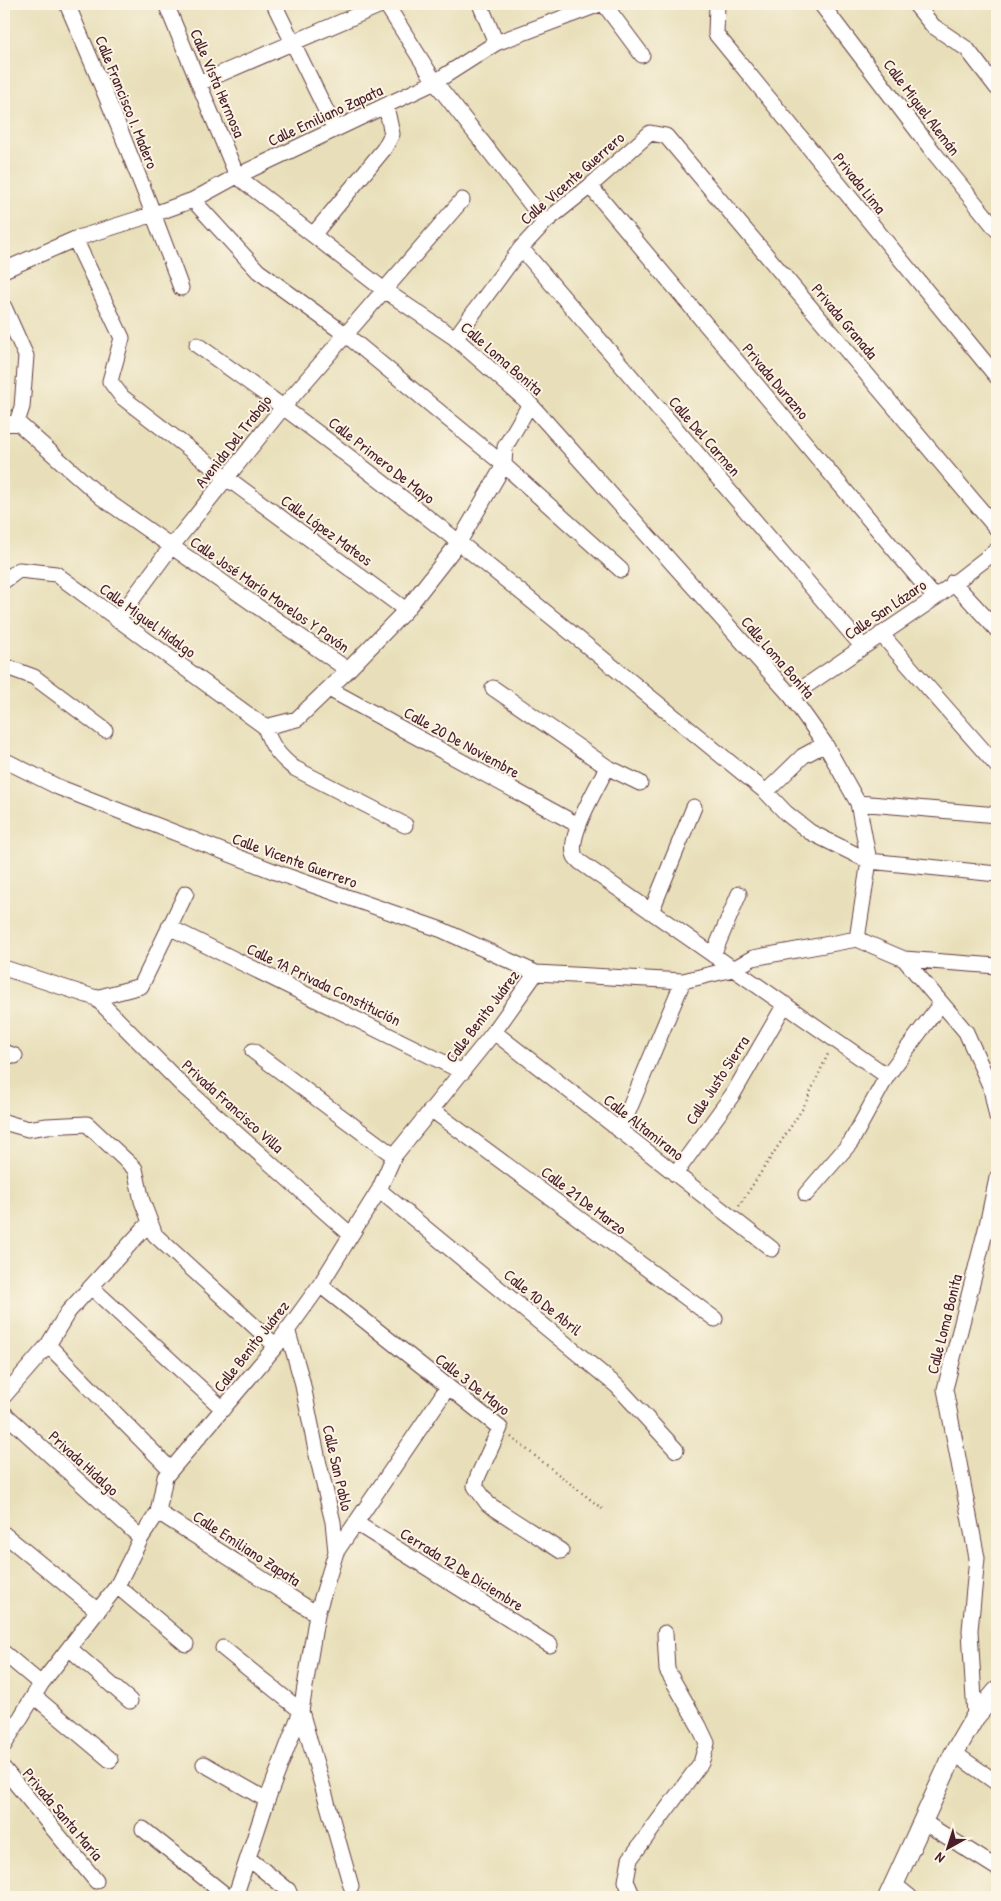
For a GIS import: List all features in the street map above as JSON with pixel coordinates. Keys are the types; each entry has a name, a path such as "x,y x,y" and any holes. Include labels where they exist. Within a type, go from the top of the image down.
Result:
{"main road":[{"path":"891,1890 954,1753 975,1717 997,1691"}],"street":[{"name":"Calle Francisco I. Madero","path":"67,4 154,214 181,288"},
{"name":"Calle Vista Hermosa","path":"166,4 237,176"},
{"path":"274,4 335,129"},
{"path":"199,83 385,4 435,82 545,222"},
{"path":"480,4 496,43"},
{"name":"Calle Emiliano Zapata","path":"4,270 75,239 193,200 237,176 435,82 496,43 578,8 600,4"},
{"path":"604,4 642,56"},
{"name":"Privada Lima","path":"717,4 716,34 997,377"},
{"name":"Calle Miguel Alemán","path":"822,4 935,154 997,230"},
{"path":"915,4 933,26 967,49 997,88"},
{"path":"313,235 384,149 392,134 386,106"},
{"name":"Calle Vicente Guerrero","path":"455,338 521,248 545,222 590,186 650,133 666,136"},
{"name":"Privada Granada","path":"666,136 997,529"},
{"name":"Calle Loma Bonita","path":"237,176 384,290 455,338 530,404 791,696 825,744 858,803 869,861 857,939"},
{"name":"Privada Durazno","path":"590,186 935,598"},
{"path":"193,200 258,271 345,334 504,465 621,570"},
{"path":"384,290 462,200"},
{"name":"Calle López Mateos","path":"75,239 122,338 110,381 122,397 227,478 406,610"},
{"name":"Calle Del Carmen","path":"521,248 862,646"},
{"name":"Avenida Del Trabajo","path":"117,620 171,547 284,406 384,290"},
{"path":"4,307 26,356 22,407 10,423"},
{"path":"197,345 284,406"},
{"path":"405,824 294,768 279,756 270,742 265,727 297,719 406,610 459,542 504,465 505,447 530,404"},
{"name":"Calle Primero De Mayo","path":"284,406 459,542 766,792 786,813 810,832 869,861"},
{"name":"Calle José María Morelos Y Pavón","path":"10,423 101,497 348,670"},
{"name":"Calle San Lázaro","path":"791,696 935,598 953,582 997,550"},
{"name":"Calle Miguel Hidalgo","path":"4,582 19,570 56,574 265,727"},
{"path":"953,582 997,630"},
{"path":"881,634 997,766"},
{"path":"4,666 34,677 105,730"},
{"path":"493,688 607,767 640,783"},
{"name":"Calle 20 De Noviembre","path":"328,689 578,825"},
{"path":"766,792 803,756 825,744"},
{"name":"Calle Vicente Guerrero","path":"4,760 77,795 281,874 442,930 536,973 683,980 733,969 753,958 857,939"},
{"path":"607,767 578,825 573,847 574,856 651,912 887,1076"},
{"path":"858,803 997,815"},
{"path":"651,912 694,807"},
{"path":"869,861 997,874"},
{"path":"4,968 96,998 141,986 186,893"},
{"path":"713,955 739,894"},
{"name":"Calle 1A Privada Constitución","path":"169,927 463,1072"},
{"path":"857,939 904,959 997,966"},
{"path":"904,959 966,1032 991,1088 997,1116"},
{"name":"Calle Benito Juárez","path":"4,1745 38,1690 117,1586 141,1538 158,1512 165,1477 276,1346 320,1285 379,1190 394,1156 463,1072 536,973"},
{"path":"620,1130 683,980"},
{"name":"Privada Francisco Villa","path":"96,998 183,1086 350,1235"},
{"name":"Calle Justo Sierra","path":"675,1174 733,1094 785,1004"},
{"path":"806,1194 850,1142 887,1076 941,1004"},
{"name":"Calle Altamirano","path":"494,1032 772,1249"},
{"path":"252,1051 394,1156"},
{"name":"Calle 21 De Marzo","path":"432,1110 715,1319"},
{"path":"4,1122 28,1129 87,1124 135,1168 142,1201 155,1235 276,1346"},
{"name":"Calle Loma Bonita","path":"975,1717 970,1630 977,1558 945,1389 987,1225 997,1178"},
{"name":"Calle 10 De Abril","path":"379,1190 616,1386 676,1450"},
{"path":"4,1396 48,1345 68,1312 150,1222"},
{"name":"Calle 3 De Mayo","path":"320,1285 500,1428"},
{"path":"91,1287 223,1408"},
{"name":"Calle San Pablo","path":"287,1330 302,1381 333,1522 336,1552 317,1614 301,1711"},
{"path":"48,1345 171,1470"},
{"path":"336,1552 448,1387"},
{"name":"Privada Hidalgo","path":"4,1413 141,1538"},
{"path":"500,1428 475,1486 488,1504 561,1551"},
{"name":"Calle Emiliano Zapata","path":"158,1512 317,1614"},
{"name":"Cerrada 12 De Diciembre","path":"356,1523 550,1645"},
{"path":"4,1534 98,1612"},
{"path":"117,1586 186,1644"},
{"path":"633,1897 626,1881 630,1859 701,1763 707,1743 667,1670 665,1634"},
{"path":"69,1648 130,1701"},
{"path":"223,1648 301,1711 351,1886"},
{"path":"4,1653 38,1690 110,1760"},
{"path":"235,1897 267,1800 301,1711"},
{"path":"954,1753 997,1783"},
{"path":"204,1764 267,1800"},
{"name":"Privada Santa María","path":"4,1770 96,1881"},
{"path":"922,1822 997,1868"},
{"path":"144,1829 228,1897"},
{"path":"248,1858 288,1890 291,1897"},
{"path":"891,1890 910,1897"}],"path":[{"path":"731,1217 803,1108 835,1039"},
{"name":"Calle 3 De Mayo","path":"500,1428 605,1511"}]}
